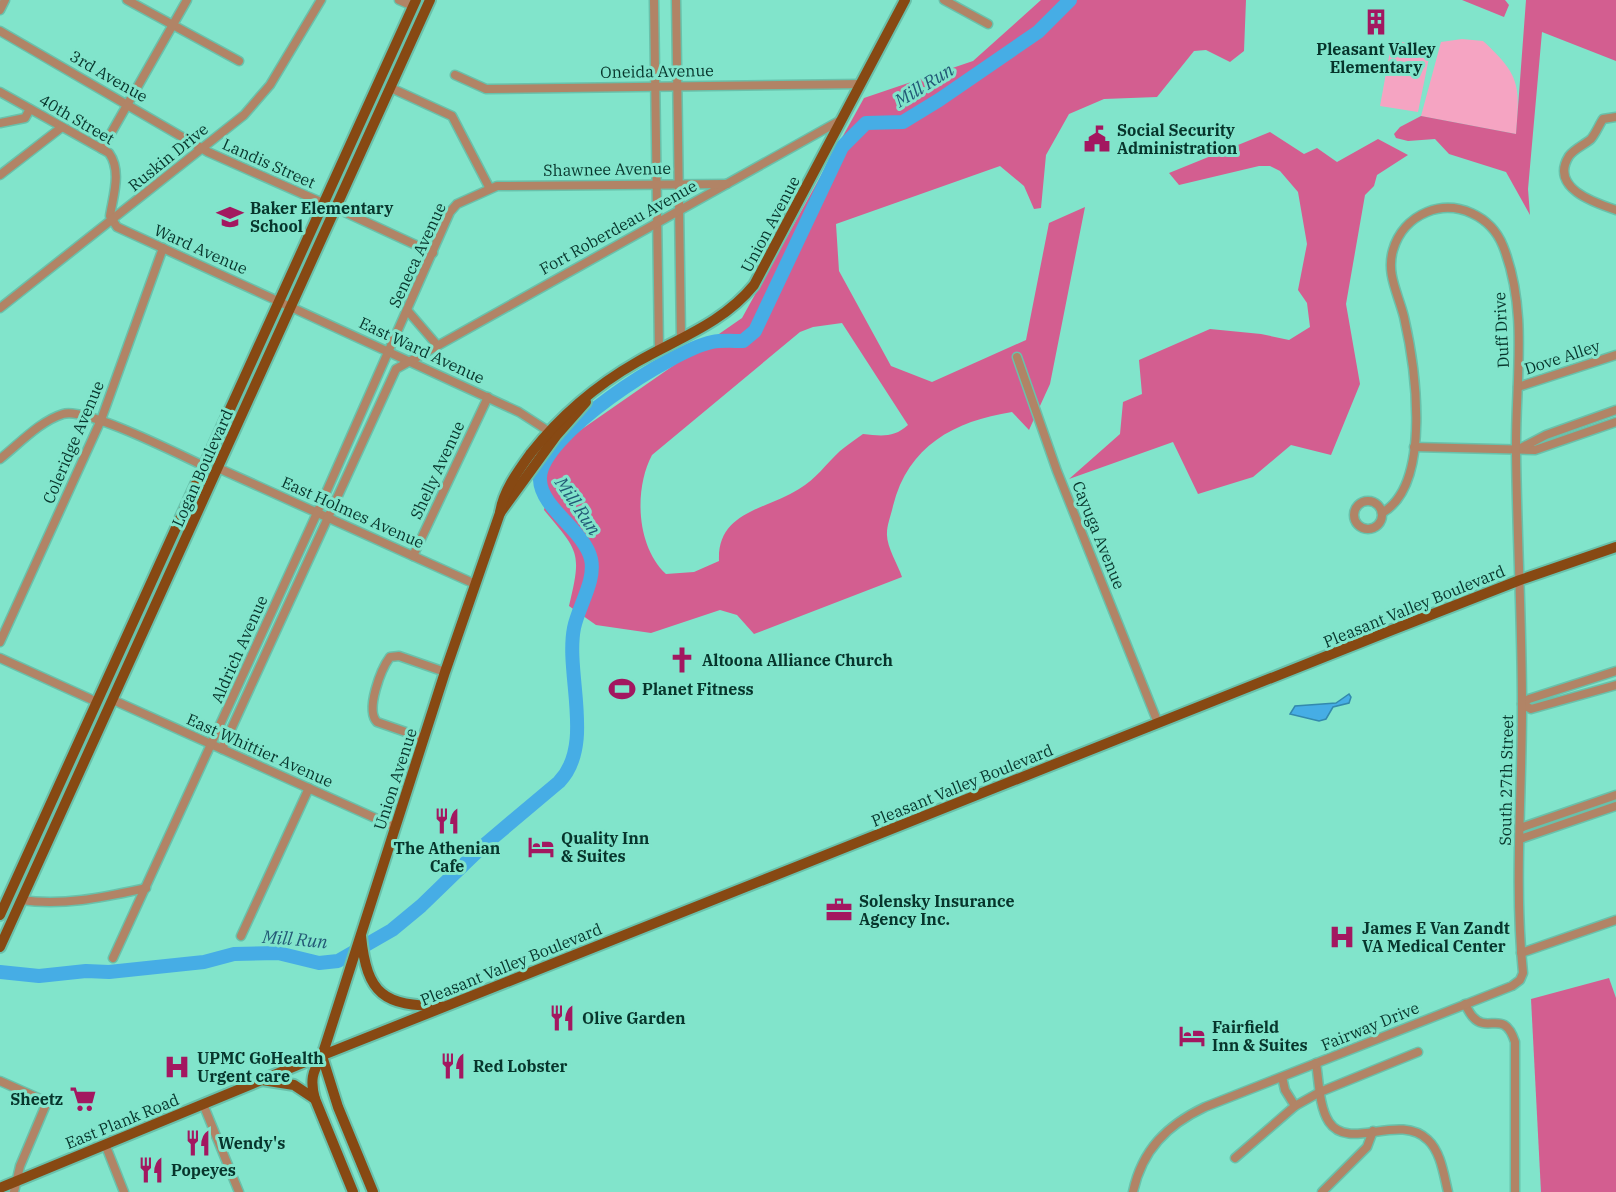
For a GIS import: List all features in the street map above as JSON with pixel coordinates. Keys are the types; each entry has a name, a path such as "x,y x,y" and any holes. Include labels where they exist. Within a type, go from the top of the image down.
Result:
{"main road":[{"name":"Logan Boulevard","path":"0,947 430,0"},
{"name":"Union Avenue","path":"315,1100 311,1078 321,1056 423,738 500,513 553,433 590,396 623,370 722,317 742,300 754,285 905,0"},
{"name":"Logan Boulevard","path":"0,915 4,899 97,702 414,3"},
{"name":"Pleasant Valley Boulevard","path":"321,1056 1520,580 1616,547"},
{"path":"360,938 370,977 384,995 412,1006 447,1006"},
{"path":"321,1056 338,1107 373,1192"},
{"name":"East Plank Road","path":"0,1188 15,1187 105,1144 321,1056"},
{"path":"261,1080 294,1085 315,1100 353,1192"}],"street":[{"path":"0,10 5,0"},
{"path":"127,0 239,61"},
{"path":"102,149 187,0"},
{"name":"Ruskin Drive","path":"0,308 112,221 257,102 321,0"},
{"path":"399,0 414,3"},
{"path":"654,0 659,351"},
{"path":"676,0 681,339"},
{"path":"944,0 988,24"},
{"name":"3rd Avenue","path":"0,31 203,148"},
{"name":"Oneida Avenue","path":"455,75 486,89 861,84"},
{"path":"391,88 452,116 489,187"},
{"name":"40th Street","path":"0,93 109,153 116,167 110,216 112,221"},
{"path":"0,123 25,118 30,109"},
{"path":"1616,117 1603,119 1591,138 1570,155 1565,166 1568,182 1575,193 1616,210"},
{"name":"Fort Roberdeau Avenue","path":"409,361 841,119"},
{"path":"0,175 62,127"},
{"name":"Landis Street","path":"203,148 323,203"},
{"name":"Shawnee Avenue","path":"489,187 727,184"},
{"name":"Seneca Avenue","path":"389,351 450,212 457,204 489,187"},
{"path":"336,208 433,253"},
{"name":"Duff Drive","path":"1382,513 1393,507 1402,490 1414,447 1418,404 1414,366 1403,314 1390,274 1395,244 1407,225 1416,218 1437,209 1459,209 1480,217 1496,233 1511,268 1517,297 1516,450 1520,580"},
{"name":"Ward Avenue","path":"112,221 123,231 279,301"},
{"name":"Coleridge Avenue","path":"0,642 101,420 163,248"},
{"name":"East Ward Avenue","path":"279,301 519,411 553,433"},
{"path":"407,310 437,345"},
{"name":"Aldrich Avenue","path":"113,958 389,351"},
{"name":"Dove Alley","path":"1518,387 1616,355"},
{"name":"Cayuga Avenue","path":"1017,357 1058,471 1158,723"},
{"name":"Aldrich Avenue","path":"222,749 396,369 409,361"},
{"name":"Shelly Avenue","path":"413,556 488,397"},
{"path":"1516,450 1546,435 1616,410"},
{"path":"0,459 51,419 71,412 101,420 204,466"},
{"path":"1414,447 1535,450 1616,422"},
{"name":"East Holmes Avenue","path":"218,468 475,584"},
{"name":"South 27th Street","path":"1520,580 1522,704 1520,838 1523,973 1520,980"},
{"path":"423,738 377,722 372,717 371,709 384,664 390,657 399,656 445,672"},
{"path":"0,658 97,702"},
{"path":"1616,671 1529,699 1522,704 1531,709 1616,685"},
{"name":"East Whittier Avenue","path":"113,699 395,827"},
{"path":"241,936 309,788"},
{"path":"1520,828 1616,795"},
{"path":"1520,838 1616,806"},
{"path":"21,900 42,903 81,901 146,888"},
{"path":"1521,952 1616,920"},
{"name":"Fairway Drive","path":"1133,1192 1148,1151 1172,1125 1205,1107 1512,986 1520,980"},
{"path":"1465,1004 1473,1018 1480,1022 1505,1024 1511,1028 1515,1042 1515,1192"},
{"path":"1235,1158 1295,1106 1320,1092 1418,1052"},
{"path":"1316,1063 1320,1092 1328,1121 1336,1130 1350,1134 1398,1128 1415,1131 1429,1141 1437,1155 1448,1192"},
{"path":"1282,1077 1285,1090 1295,1106"},
{"path":"0,1081 47,1102 15,1187"},
{"path":"204,1104 239,1192"},
{"path":"1322,1192 1367,1147 1373,1131"},
{"path":"105,1144 124,1192"}],"shaded area":[{"path":"1041,0 1246,0 1244,51 1230,62 1206,50 1194,51 1157,97 1104,99 1069,114 1046,155 1041,208 1034,209 1024,186 1000,166 836,224 839,271 891,366 932,382 1026,340 1049,223 1085,207 1050,384 1029,430 1012,412 991,416 953,430 922,452 900,485 888,527 888,544 902,577 754,634 737,615 720,610 651,633 596,625 569,606 576,574 574,554 571,545 544,510 548,491 544,473 559,445 742,318 864,98 973,61","holes":["842,323 908,425 892,434 863,434 840,451 805,485 746,514 726,532 721,544 719,561 694,572 666,574 656,562 649,548 641,517 642,484 652,455 800,332 813,327"]},
{"path":"1462,0 1505,0 1509,5 1504,17"},
{"path":"1526,0 1616,0 1616,61 1542,32 1528,189 1530,215 1506,172 1449,154 1435,139 1408,141 1396,138 1394,134 1400,127 1421,116 1516,134"},
{"path":"1462,39 1483,41 1511,72 1518,104 1516,134 1421,116 1441,42"},
{"path":"1392,40 1431,48 1418,112 1380,106"},
{"path":"1270,132 1304,154 1317,148 1337,162 1378,139 1408,155 1377,175 1374,186 1365,195 1346,304 1360,384 1331,455 1291,445 1253,477 1198,494 1173,442 1069,479 1120,434 1123,402 1142,394 1139,360 1210,329 1261,334 1289,340 1310,327 1307,303 1298,290 1307,244 1298,192 1280,171 1270,166 1259,166 1179,185 1169,173"},
{"path":"1609,978 1616,998 1616,1192 1541,1192 1531,999"}],"water":[{"path":"1349,694 1351,697 1349,703 1333,707 1326,719 1319,721 1290,714 1295,706 1336,703"}],"waterway":[{"name":"Mill Run","path":"0,972 39,976 86,971 109,972 204,962 234,954 278,953 319,963 338,961 392,930 421,906 483,846 559,782 570,767 575,749 577,708 572,646 576,620 589,585 592,567 587,548 547,500 542,490 540,480 545,462 560,441 583,419 640,378 693,348 716,341 743,341 755,331 842,147 866,123 903,122 1038,32 1070,0"}],"place":[{"name":"Pleasant Valley Elementary","path":"1376,22"},
{"name":"Social Security Administration","path":"1097,139"},
{"name":"Baker Elementary School","path":"230,217"},
{"name":"Altoona Alliance Church","path":"682,660"},
{"name":"Planet Fitness","path":"622,689"},
{"name":"The Athenian Cafe","path":"447,821"},
{"name":"Quality Inn & Suites","path":"541,847"},
{"name":"Solensky Insurance Agency Inc.","path":"839,910"},
{"name":"James E Van Zandt VA Medical Center","path":"1342,937"},
{"name":"Olive Garden","path":"562,1018"},
{"name":"Fairfield Inn & Suites","path":"1192,1036"},
{"name":"Red Lobster","path":"453,1066"},
{"name":"UPMC GoHealth Urgent care","path":"177,1067"},
{"name":"Sheetz","path":"83,1099"},
{"name":"Wendy's","path":"198,1143"},
{"name":"Popeyes","path":"151,1170"}]}
